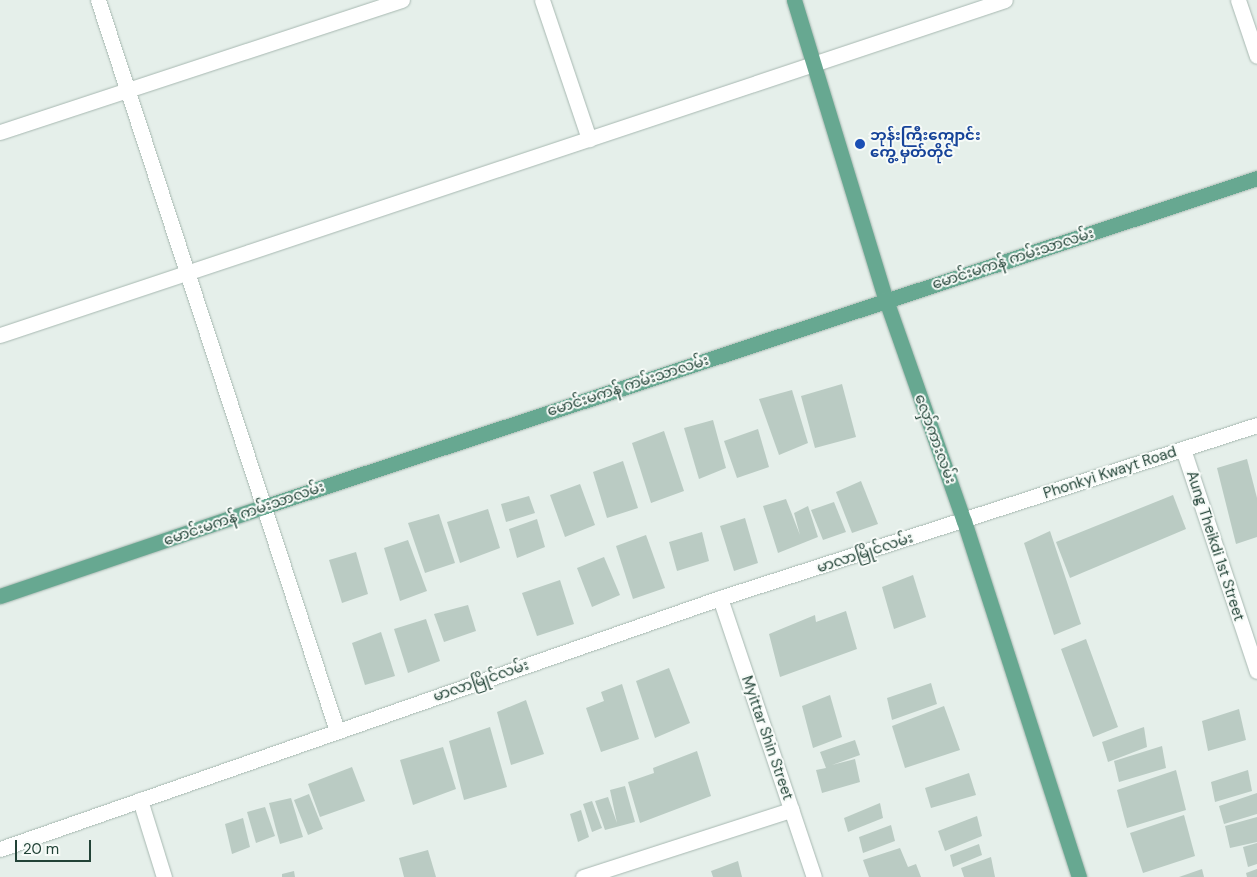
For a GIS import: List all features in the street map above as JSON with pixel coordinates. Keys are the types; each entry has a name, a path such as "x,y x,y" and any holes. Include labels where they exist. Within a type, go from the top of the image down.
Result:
{"main road":[{"name":"လှော်ကားလမ်း","path":"794,0 886,300 964,521 1078,877"},
{"name":"မောင်းမကန် ကမ်းသာလမ်း","path":"0,596 1257,178"}],"street":[{"path":"98,0 337,731"},
{"path":"0,132 402,0"},
{"path":"542,0 589,139"},
{"path":"0,335 1005,0"},
{"path":"1238,0 1257,56"},
{"name":"Phonkyi Kwayt Road","path":"964,521 1257,425"},
{"name":"Aung Theikdi 1st Street","path":"1183,449 1257,672"},
{"name":"မာလာမြိုင်လမ်း","path":"0,849 720,598 964,521"},
{"name":"Myittar Shin Street","path":"720,598 814,877"},
{"path":"140,800 164,877"},
{"path":"583,877 601,874 791,810"}],"building":[{"path":"842,384 856,437 815,448 801,396"},
{"path":"792,390 808,443 779,455 759,399"},
{"path":"713,420 726,468 699,479 684,428"},
{"path":"758,429 769,467 737,478 724,441"},
{"path":"664,431 684,491 651,503 632,443"},
{"path":"1247,459 1257,498 1257,537 1236,544 1217,468"},
{"path":"623,461 638,508 607,518 593,472"},
{"path":"861,481 878,524 852,533 836,492"},
{"path":"580,484 595,525 565,537 550,495"},
{"path":"1173,495 1186,529 1070,578 1056,542"},
{"path":"529,496 535,513 506,522 501,504"},
{"path":"786,499 800,535 794,513 808,506 818,537 778,553 763,506"},
{"path":"834,502 846,532 823,540 811,510"},
{"path":"488,509 500,548 460,563 447,522"},
{"path":"439,514 455,563 425,573 408,523"},
{"path":"745,518 758,563 734,571 720,526"},
{"path":"537,519 545,547 517,558 509,529"},
{"path":"1050,531 1081,624 1054,635 1024,543"},
{"path":"702,532 709,561 677,571 669,542"},
{"path":"646,535 665,588 633,599 616,546"},
{"path":"408,540 427,591 400,601 384,548"},
{"path":"356,552 368,594 342,603 329,560"},
{"path":"604,557 620,595 592,607 577,568"},
{"path":"913,575 926,617 894,629 882,587"},
{"path":"560,580 574,624 537,636 522,593"},
{"path":"468,605 476,631 444,642 434,614"},
{"path":"846,611 857,649 780,677 769,634 815,615 816,622"},
{"path":"426,619 440,661 408,673 394,629"},
{"path":"381,632 395,676 365,685 352,643"},
{"path":"1086,639 1118,727 1093,737 1061,649"},
{"path":"669,668 690,723 655,738 636,681"},
{"path":"931,683 937,704 892,720 887,698"},
{"path":"622,684 639,739 601,752 586,708 604,701 601,692"},
{"path":"830,695 842,737 813,748 802,706"},
{"path":"526,700 544,754 511,765 497,712"},
{"path":"944,706 960,750 905,768 892,726"},
{"path":"1239,709 1246,740 1208,751 1202,721"},
{"path":"490,727 507,787 464,800 449,741"},
{"path":"1144,727 1147,747 1108,762 1102,742"},
{"path":"855,740 860,755 832,765 855,759 860,782 822,793 816,770 826,768 820,752"},
{"path":"1162,746 1166,768 1119,782 1114,761"},
{"path":"443,747 456,789 413,805 400,760"},
{"path":"697,751 711,796 640,823 628,782 654,773 653,768"},
{"path":"352,767 365,801 320,817 308,784"},
{"path":"1176,770 1186,810 1127,828 1117,790"},
{"path":"1248,770 1252,791 1215,802 1211,782"},
{"path":"969,773 976,795 931,808 925,788"},
{"path":"625,786 635,822 605,830 595,801 608,797 617,823 610,790"},
{"path":"1257,793 1257,814 1224,824 1219,806"},
{"path":"309,794 323,829 308,835 294,800"},
{"path":"291,798 303,837 280,844 269,803"},
{"path":"592,801 602,828 592,832 583,804"},
{"path":"880,803 883,818 848,832 844,818"},
{"path":"265,807 275,836 256,843 247,812"},
{"path":"581,810 589,837 578,842 570,814"},
{"path":"1184,815 1195,856 1143,873 1130,833"},
{"path":"977,816 982,836 945,851 938,831"},
{"path":"1257,817 1257,842 1230,848 1225,826"},
{"path":"243,818 250,847 232,854 225,824"},
{"path":"891,825 895,841 863,853 859,837"},
{"path":"1257,843 1257,864 1248,867 1243,847"},
{"path":"979,844 982,855 953,867 950,855"},
{"path":"900,848 908,867 916,864 921,877 869,877 863,860"},
{"path":"428,850 436,877 404,877 399,858"},
{"path":"991,857 995,877 964,877 961,868"},
{"path":"738,861 742,877 713,877 711,871"},
{"path":"1202,869 1204,877 1179,877"},
{"path":"1257,869 1257,877 1247,877 1246,873"},
{"path":"294,871 295,877 282,877 282,874"}],"place":[{"name":"ဘုန်းကြီးကျောင်း ကွေ့ မှတ်တိုင်","path":"860,144"}]}
